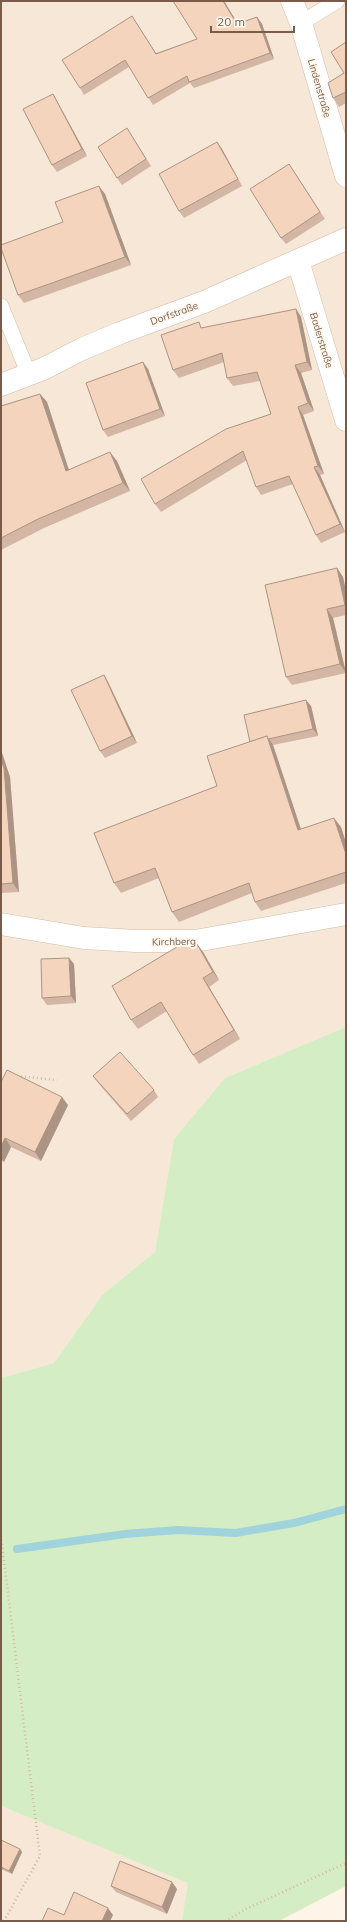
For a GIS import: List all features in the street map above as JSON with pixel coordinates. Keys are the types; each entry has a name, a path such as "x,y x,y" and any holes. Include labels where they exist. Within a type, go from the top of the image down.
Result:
{"street":[{"name":"Lindenstraße","path":"292,1 300,22 346,176"},
{"name":"Dorfstraße","path":"1,385 120,333 204,302 346,239"},
{"name":"Baderstraße","path":"298,261 346,420"},
{"name":"Kirchberg","path":"1,924 84,938 136,941 195,941 346,914"}],"lane":[{"path":"300,22 337,1"},
{"path":"1,306 29,374"}],"path":[{"path":"9,1075 57,1080"},
{"path":"1,1536 40,1856 4,1921"},
{"path":"225,1921 248,1908 346,1863"}],"shaded area":[{"path":"1,1 346,1 346,1027 225,1078 174,1139 155,1252 103,1294 54,1363 1,1378"},
{"path":"1,1806 189,1883 182,1921 1,1921"}],"green space":[{"path":"346,1027 346,1886 279,1921 182,1921 188,1883 1,1806 1,1378 54,1363 103,1294 155,1252 174,1139 225,1078"}],"building":[{"path":"173,1 223,1 237,24 257,17 270,53 189,82 187,76 148,98 125,60 80,88 62,60 132,16 156,54 197,39"},
{"path":"346,42 346,92 333,98 328,83 344,73 331,52"},
{"path":"53,94 82,149 52,165 23,109"},
{"path":"127,128 146,159 117,178 98,147"},
{"path":"217,142 238,179 179,211 159,174"},
{"path":"289,164 320,212 281,238 250,189"},
{"path":"99,186 125,257 18,295 1,245 63,222 55,202"},
{"path":"296,309 307,362 295,365 308,403 298,407 318,466 314,467 340,524 316,535 289,476 256,487 243,451 155,504 141,479 226,429 271,414 257,372 227,378 222,353 173,370 161,335 199,322 201,328"},
{"path":"143,362 160,409 103,430 86,383"},
{"path":"40,394 66,471 110,452 123,483 38,519 1,538 1,406"},
{"path":"337,568 345,605 327,609 340,664 286,677 265,585"},
{"path":"104,675 132,736 100,751 71,690"},
{"path":"306,700 313,729 268,739 267,736 250,742 244,715"},
{"path":"267,736 298,830 334,818 346,854 346,872 255,902 249,883 172,912 155,868 114,883 94,833 217,786 207,756"},
{"path":"1,760 4,768 13,883 1,884"},
{"path":"197,944 213,972 203,978 234,1030 193,1055 161,1002 131,1020 112,986 180,945"},
{"path":"69,958 71,996 42,998 41,959"},
{"path":"120,1052 154,1090 127,1114 93,1076"},
{"path":"7,1070 62,1097 35,1152 5,1138 1,1147 1,1082"},
{"path":"1,1840 20,1849 9,1871 1,1867"},
{"path":"120,1861 172,1882 162,1907 111,1886"},
{"path":"74,1892 108,1908 102,1921 42,1921 48,1908 64,1915"}],"waterway":[{"path":"17,1549 125,1534 178,1530 236,1533 294,1523 346,1509"}]}
